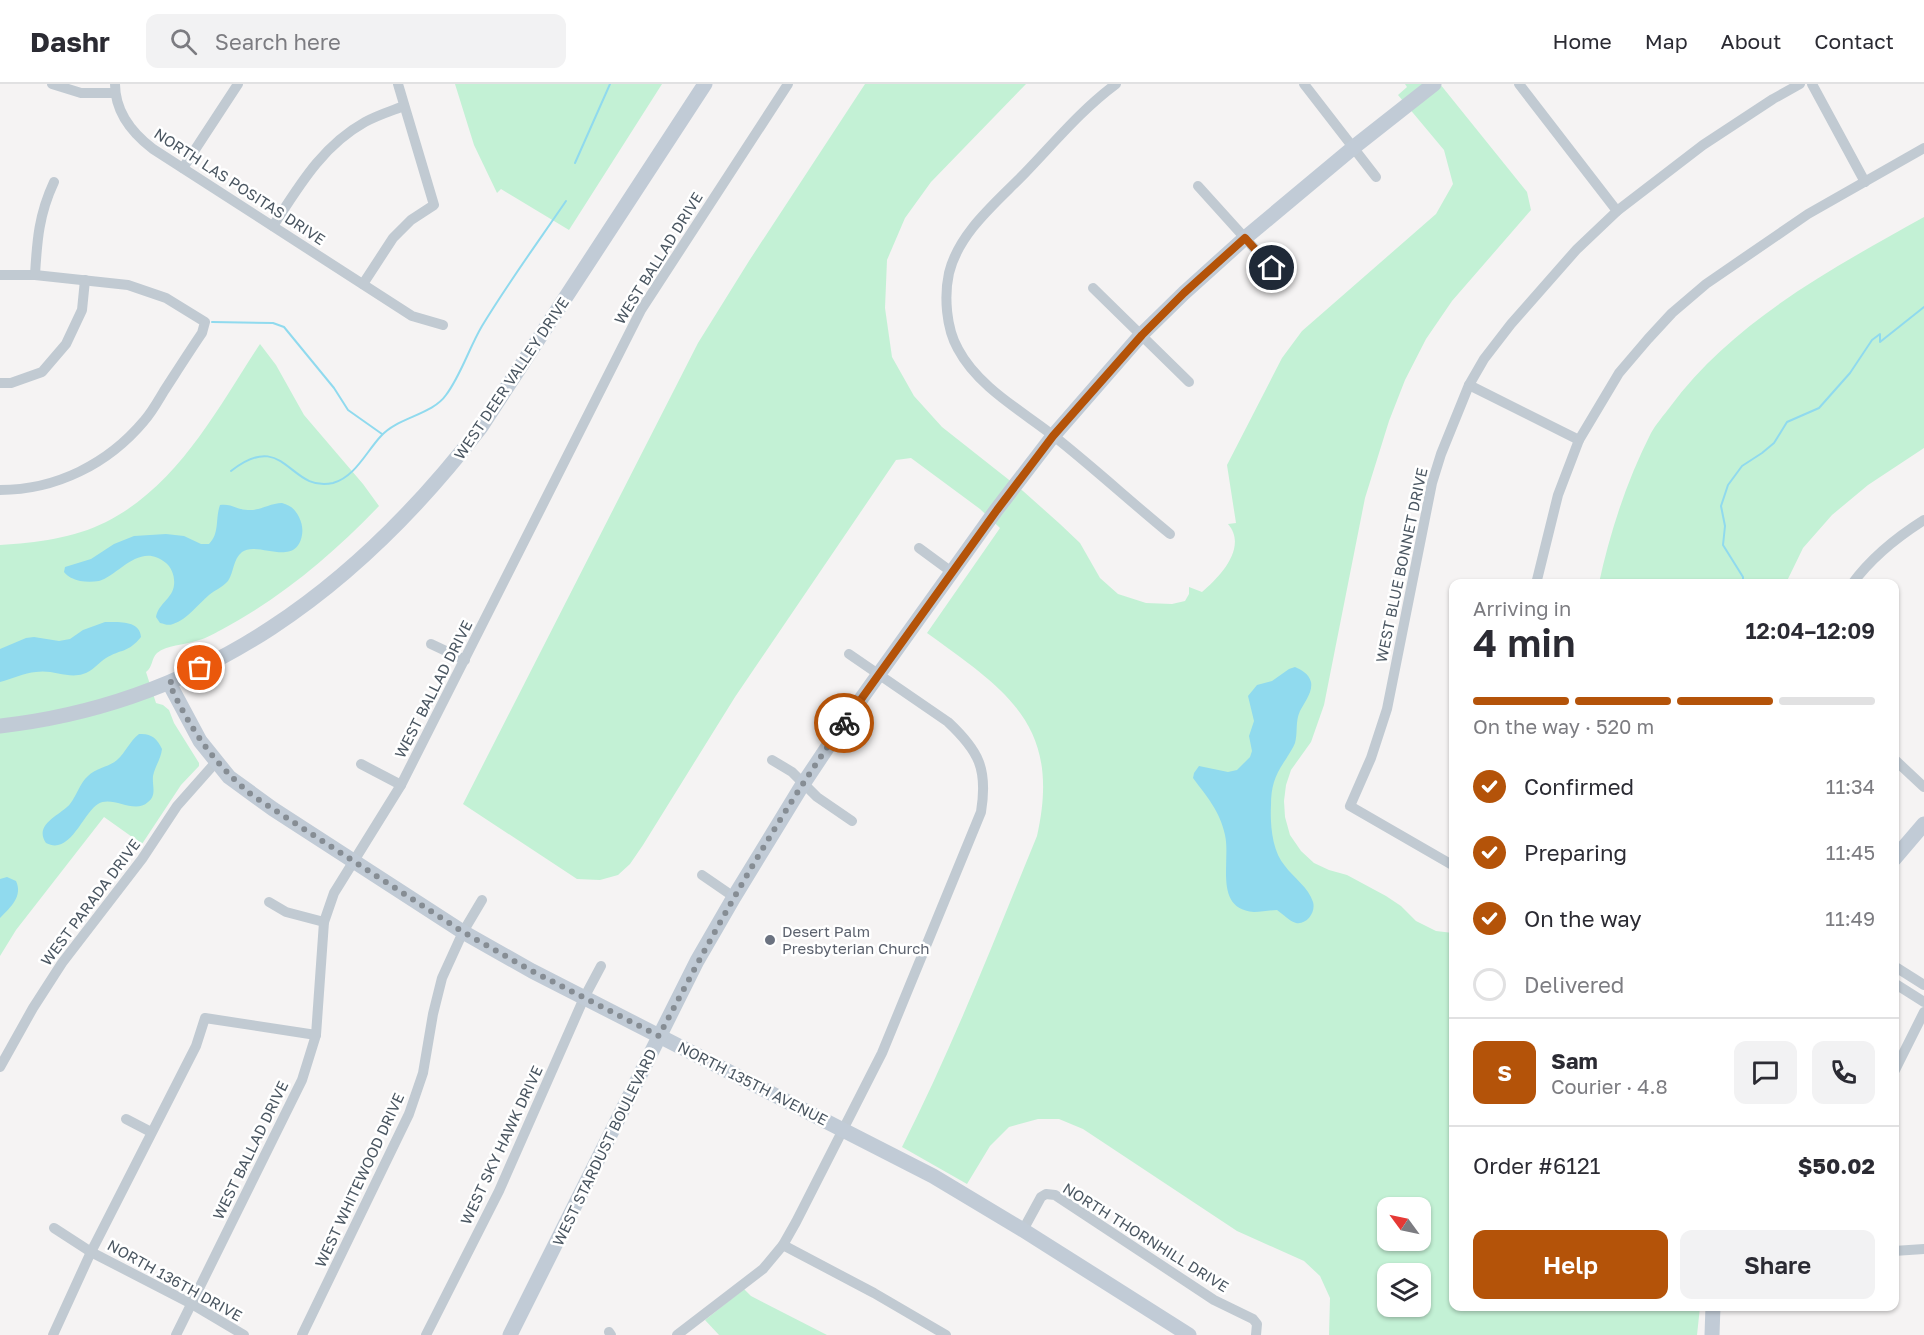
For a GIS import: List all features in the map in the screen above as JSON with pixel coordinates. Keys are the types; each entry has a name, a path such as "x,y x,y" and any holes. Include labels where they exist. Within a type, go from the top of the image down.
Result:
{"street":[{"name":"NORTH LAS POSITAS DRIVE","path":"52,84 81,93 115,88 126,123 153,150 412,316 443,325"},
{"path":"183,168 238,84"},
{"path":"363,284 393,237 411,220 434,205 398,84"},
{"name":"WEST DEER VALLEY DRIVE","path":"0,726 77,712 169,683 242,647 315,598 383,538 456,460 481,428 705,84"},
{"name":"WEST BALLAD DRIVE","path":"176,1335 302,1080 316,1035 324,922 334,893 401,785 641,310 788,84"},
{"path":"1116,84 1079,115 988,210 965,238 949,273 946,291 948,312 957,348 970,368 1170,534"},
{"path":"1304,84 1376,177"},
{"name":"WEST STARDUST BOULEVARD","path":"510,1335 659,1036 734,897 803,784 997,510 1053,436 1142,335 1184,293 1245,238 1434,84"},
{"path":"1519,84 1617,210"},
{"name":"WEST BLUE BONNET DRIVE","path":"1449,863 1350,807 1371,758 1387,709 1432,483 1441,454 1469,385 1484,359 1511,324 1577,249 1617,210 1703,145 1800,84"},
{"path":"1812,84 1865,182"},
{"path":"273,226 308,171 330,147 365,122 405,106"},
{"path":"1537,579 1558,495 1579,440 1619,373 1672,313 1706,284 1808,214 1924,148"},
{"path":"35,274 37,233 45,201 54,182"},
{"path":"1198,186 1272,268"},
{"path":"0,275 35,274 128,285 166,298 205,322 202,333 145,420 123,444 71,477 45,485 0,490"},
{"path":"0,383 10,383 42,372 66,344 82,310 85,280"},
{"path":"1093,288 1189,381"},
{"path":"1469,385 1579,440"},
{"path":"1855,579 1862,569 1888,546 1924,520"},
{"path":"919,548 953,573"},
{"path":"432,644 465,660"},
{"path":"677,1335 763,1269 783,1245 882,1053 981,812 984,790 981,768 974,751 962,736 948,722 849,654"},
{"name":"NORTH 135TH AVENUE","path":"169,683 200,741 230,777 253,796 463,932 584,998 933,1176 1189,1335"},
{"path":"772,760 792,772 817,797 852,821"},
{"name":"WEST PARADA DRIVE","path":"0,1067 33,1008 62,963 142,859 177,806 216,762"},
{"path":"362,764 401,785"},
{"path":"1899,764 1924,787"},
{"path":"1899,853 1924,824"},
{"path":"702,875 734,897"},
{"name":"WEST WHITEWOOD DRIVE","path":"302,1335 410,1114 423,1073 442,978 463,932 482,900"},
{"path":"269,902 286,912 324,922"},
{"name":"WEST SKY HAWK DRIVE","path":"426,1335 499,1191 584,998 601,966"},
{"path":"1899,970 1924,985"},
{"path":"1899,986 1924,1002"},
{"path":"1899,1062 1924,1012"},
{"path":"53,1335 91,1252 196,1046 205,1018 316,1035"},
{"path":"126,1119 151,1132"},
{"name":"NORTH THORNHILL DRIVE","path":"1023,1230 1041,1197 1046,1194 1055,1196 1214,1299 1254,1319 1257,1324 1256,1335"},
{"name":"NORTH 136TH DRIVE","path":"54,1228 91,1252 190,1303 244,1335"},
{"path":"783,1245 874,1293 946,1335"},
{"path":"1899,1251 1924,1249"},
{"path":"1712,1335 1713,1311"}],"green space":[{"path":"455,84 662,84 569,230 501,189 497,193 474,145"},
{"path":"865,84 1026,84 931,182 905,218 887,260 885,308 892,357 914,396 942,427 1023,491 1060,524 1080,543 1100,578 1118,594 1146,603 1172,604 1185,601 1189,594 1189,587 1202,592 1229,561 1235,542 1228,524 1236,523 1227,465 1282,358 1302,331 1436,214 1453,184 1444,150 1398,95 1407,87 1405,84 1440,84 1527,192 1531,210 1452,301 1426,339 1405,380 1389,421 1365,498 1324,705 1311,742 1291,770 1286,785 1285,817 1290,835 1301,851 1314,863 1347,875 1386,896 1401,906 1416,921 1436,931 1449,933 1449,1311 1700,1311 1697,1335 1329,1335 1330,1298 1320,1276 1304,1261 1237,1231 1083,1129 1059,1119 1038,1119 1009,1127 990,1146 967,1184 902,1147 956,1032 1037,836 1043,798 1042,766 1034,738 1021,715 1004,693 927,633 1000,528 980,509 911,458 896,460 735,697 643,845 630,864 618,875 600,880 577,879 463,804 698,343"},
{"path":"1924,217 1924,448 1868,485 1832,515 1803,548 1788,579 1600,579 1620,506 1634,469 1655,426 1670,407 1695,376 1723,348 1786,299"},
{"path":"260,344 276,365 304,415 379,506 343,542 285,590 264,604 206,638 157,653 146,672 156,703 169,710 199,766 181,785 142,844 104,817 16,930 0,956 0,545 68,536 94,528 132,506 155,488 194,444"},
{"path":"744,1289 751,1296 827,1335 719,1335 705,1320"}],"water":[{"path":"282,503 292,508 300,519 302,533 298,545 284,552 249,549 242,552 226,583 183,619 171,625 160,623 156,617 157,612 173,590 173,573 166,563 156,557 139,557 99,581 80,581 64,572 65,567 91,559 114,544 134,536 166,534 184,536 201,544 209,544 215,535 220,505 252,510"},
{"path":"105,622 122,622 133,625 140,631 141,637 132,646 106,658 87,673 72,675 36,672 0,682 0,649 26,638 59,641 70,639 83,630"},
{"path":"1295,667 1309,677 1311,690 1298,715 1295,743 1274,781 1271,812 1277,853 1285,866 1308,892 1313,902 1310,917 1300,923 1291,921 1277,910 1254,912 1241,909 1233,902 1226,882 1226,846 1223,826 1212,805 1193,778 1199,766 1228,772 1237,770 1250,757 1252,751 1249,736 1254,721 1248,696 1257,685 1272,681"},
{"path":"139,734 153,737 162,749 153,776 151,799 136,807 110,802 98,804 69,839 62,844 46,843 43,830 50,820 70,804 88,776 117,760"},
{"path":"7,877 16,881 18,892 15,901 0,918 0,879"}],"waterway":[{"path":"575,163 610,84"},
{"path":"231,471 249,460 264,456 276,459 306,479 318,484 333,483 354,470 388,430 440,402 456,379 477,334 492,310 566,201"},
{"path":"1743,579 1723,545 1725,526 1721,506 1728,485 1742,466 1774,443 1787,422 1819,408 1850,373 1872,340 1880,334 1880,342 1924,307"},
{"path":"212,322 273,323 284,327 334,388 348,410 382,434"}],"way so far":[{"path":"200,668 169,683 200,741 230,777 253,796 463,932 532,971 659,1036 754,863 844,723"}],"place":[{"name":"Desert Palm Presbyterian Church","path":"770,940"}],"route":[{"path":"844,723 1053,436 1142,335 1245,238 1272,268"}]}
